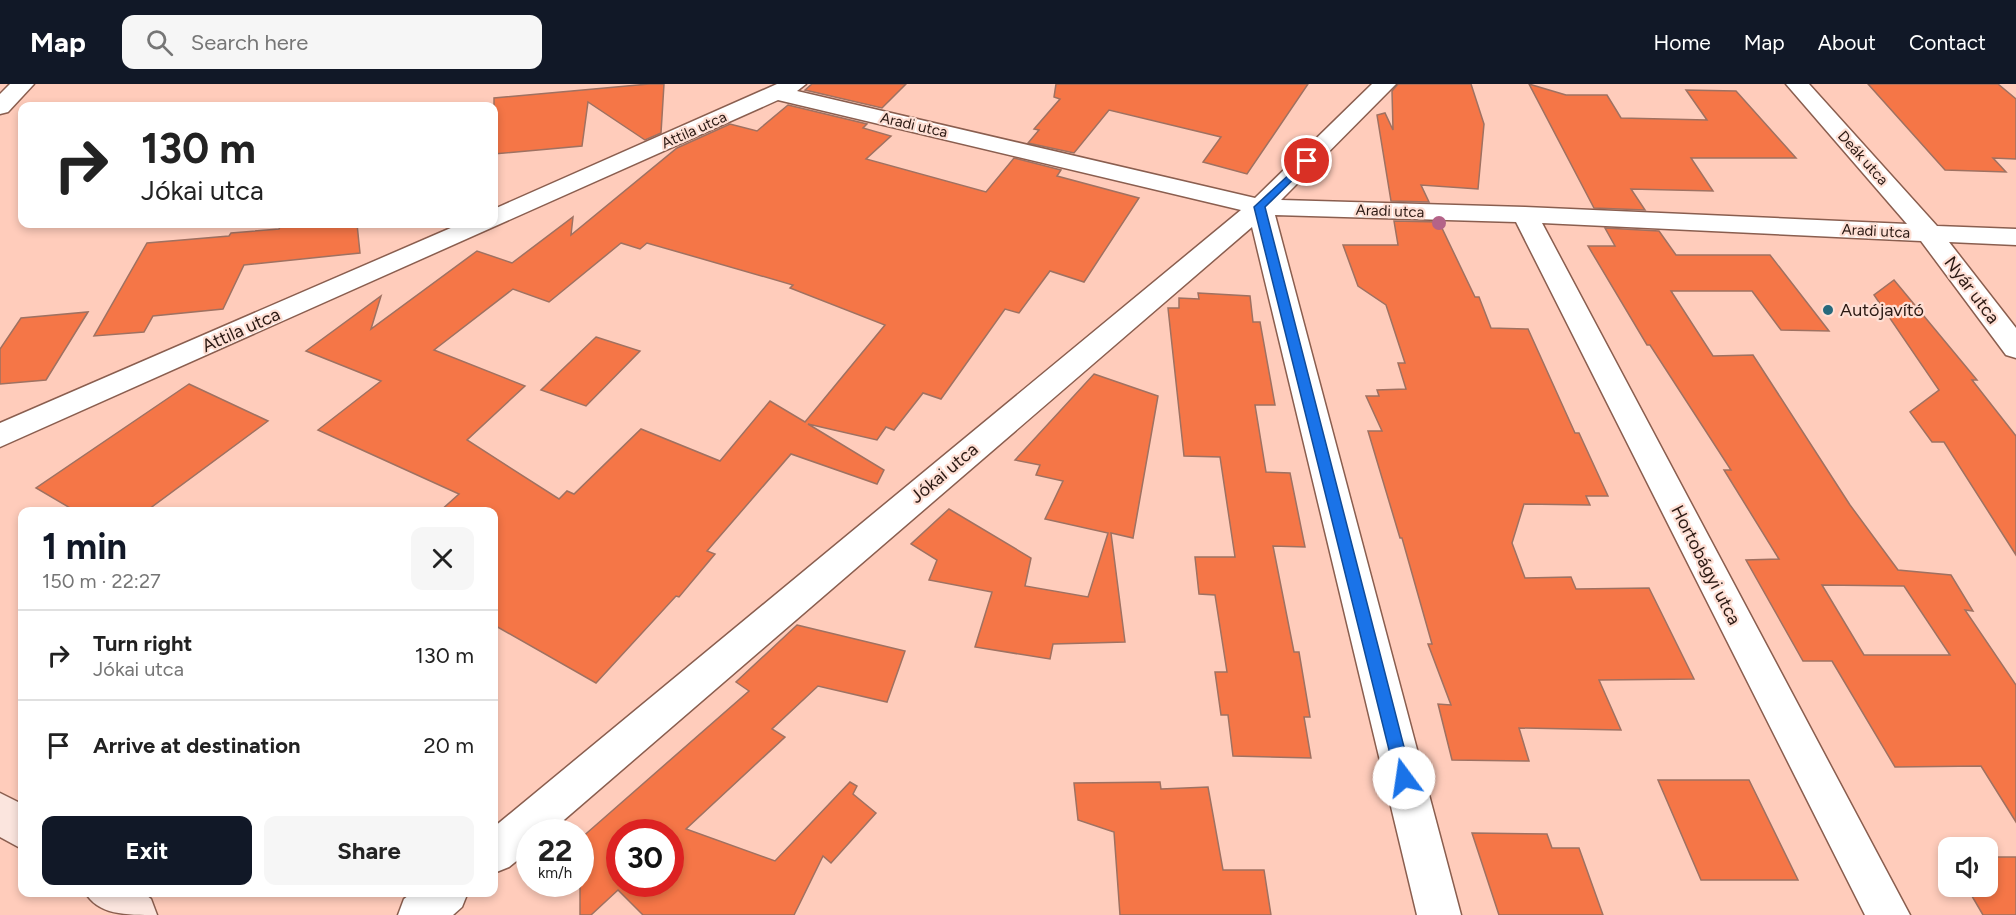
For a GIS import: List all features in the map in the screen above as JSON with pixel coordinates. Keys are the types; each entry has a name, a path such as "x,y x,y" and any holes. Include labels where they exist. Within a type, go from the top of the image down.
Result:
{"street":[{"path":"0,107 22,84"},
{"name":"Jókai utca","path":"498,850 1260,207 1385,84"},
{"name":"Deák utca","path":"1797,84 1929,233"},
{"name":"Aradi utca","path":"786,88 1260,207 1525,215 2016,237"},
{"name":"Attila utca","path":"498,216 786,88"},
{"path":"1260,207 1438,915"},
{"name":"Hortobágyi utca","path":"1525,215 1888,915"},
{"name":"Attila utca","path":"0,436 472,228"},
{"name":"Nyár utca","path":"1929,233 2016,348"},
{"path":"0,812 18,826"},
{"path":"112,897 135,915"},
{"path":"420,915 441,897"}],"building":[{"path":"664,84 661,133 645,140 588,102 582,146 498,154 498,102 494,102 494,98"},
{"path":"812,84 906,84 882,108 805,90"},
{"path":"1056,84 1308,84 1247,174 1203,162 1221,137 1109,110 1074,153 1028,143 1039,130 1034,129 1060,99 1054,97"},
{"path":"1398,84 1471,84 1484,124 1478,189 1421,185 1429,202 1391,201 1377,115 1385,113 1393,130 1392,91"},
{"path":"1529,84 1566,95 1607,95 1621,118 1707,120 1686,90 1736,91 1796,158 1691,158 1713,191 1631,189 1645,210 1594,208"},
{"path":"1868,84 1998,84 2016,99 2016,159 1993,158 2006,172 1945,170"},
{"path":"788,105 867,124 863,128 891,136 866,159 986,192 1014,158 1061,170 1057,176 1139,198 1084,282 1050,271 1019,313 1005,309 941,399 923,393 894,430 886,427 877,440 808,424 884,470 877,484 791,454 707,551 715,554 679,597 676,596 596,683 498,627 498,507 445,507 459,494 318,430 381,381 306,351 381,296 371,329 477,251 512,263 573,217 571,235 677,148 730,124 757,131","holes":["621,243 640,249 647,243 793,285 790,288 885,325 805,422 770,401 720,461 641,429 574,494 567,491 559,499 467,440 525,386 434,350 513,289 549,302"]},
{"path":"1394,221 1439,222 1475,297 1479,297 1491,328 1528,329 1575,433 1579,433 1608,496 1586,496 1590,505 1524,504 1512,543 1525,578 1571,577 1576,589 1649,588 1694,679 1599,680 1621,730 1519,728 1529,761 1452,760 1438,704 1451,705 1428,644 1432,644 1368,431 1382,431 1366,396 1379,396 1377,390 1406,389 1398,363 1405,363 1386,305 1358,286 1343,245 1398,245"},
{"path":"357,228 360,253 244,265 223,309 153,316 144,332 94,336 147,243 279,229"},
{"path":"1605,228 1659,231 1676,255 1770,255 1829,331 1781,330 1752,291 1671,291 1713,356 1753,355 1850,505 1898,570 1951,575 1973,611 1965,610 2016,685 2016,822 1981,766 1895,767 1832,661 1803,661 1746,560 1779,559 1724,470 1731,470 1650,345 1647,345 1588,246 1615,246","holes":["1822,585 1904,586 1950,655 1864,655"]},
{"path":"1894,280 1977,380 1972,380 2016,436 2016,555 1944,442 1932,442 1910,412 1939,390 1874,295"},
{"path":"1198,293 1250,296 1253,322 1260,322 1275,405 1255,405 1266,472 1290,473 1305,547 1273,546 1294,652 1299,652 1310,717 1304,717 1311,758 1233,756 1228,715 1221,715 1215,672 1227,672 1215,595 1199,594 1195,557 1235,557 1220,457 1184,456 1168,308 1179,308 1179,298 1199,299"},
{"path":"88,312 46,380 0,384 0,349 21,318"},
{"path":"596,337 640,351 586,406 541,390"},
{"path":"1094,374 1158,396 1133,538 1111,533 1125,642 1053,644 1050,659 975,647 992,592 929,580 937,560 911,544 949,509 1031,558 1025,586 1088,597 1108,533 1045,519 1063,481 1036,475 1040,465 1015,460"},
{"path":"189,384 268,421 152,507 68,507 36,488"},
{"path":"797,625 905,651 887,702 818,686 772,729 785,737 686,829 775,861 850,782 857,786 853,794 876,813 831,863 823,856 794,915 643,915 625,897 684,897 684,819 606,819 606,897 610,897 591,915 580,915 580,897 594,897 594,827 749,691 736,682"},
{"path":"1658,780 1749,780 1798,880 1701,880"},
{"path":"1160,782 1161,789 1208,787 1223,870 1264,870 1271,915 1120,915 1114,832 1078,820 1074,783"},
{"path":"1472,833 1547,834 1552,848 1579,848 1603,915 1499,915"},
{"path":"1998,857 2016,857 2016,915 1983,915 1972,897 1998,897"}],"place":[{"name":"Autójavító","path":"1828,310"}],"route":[{"path":"1307,161 1260,207 1404,778"}]}
